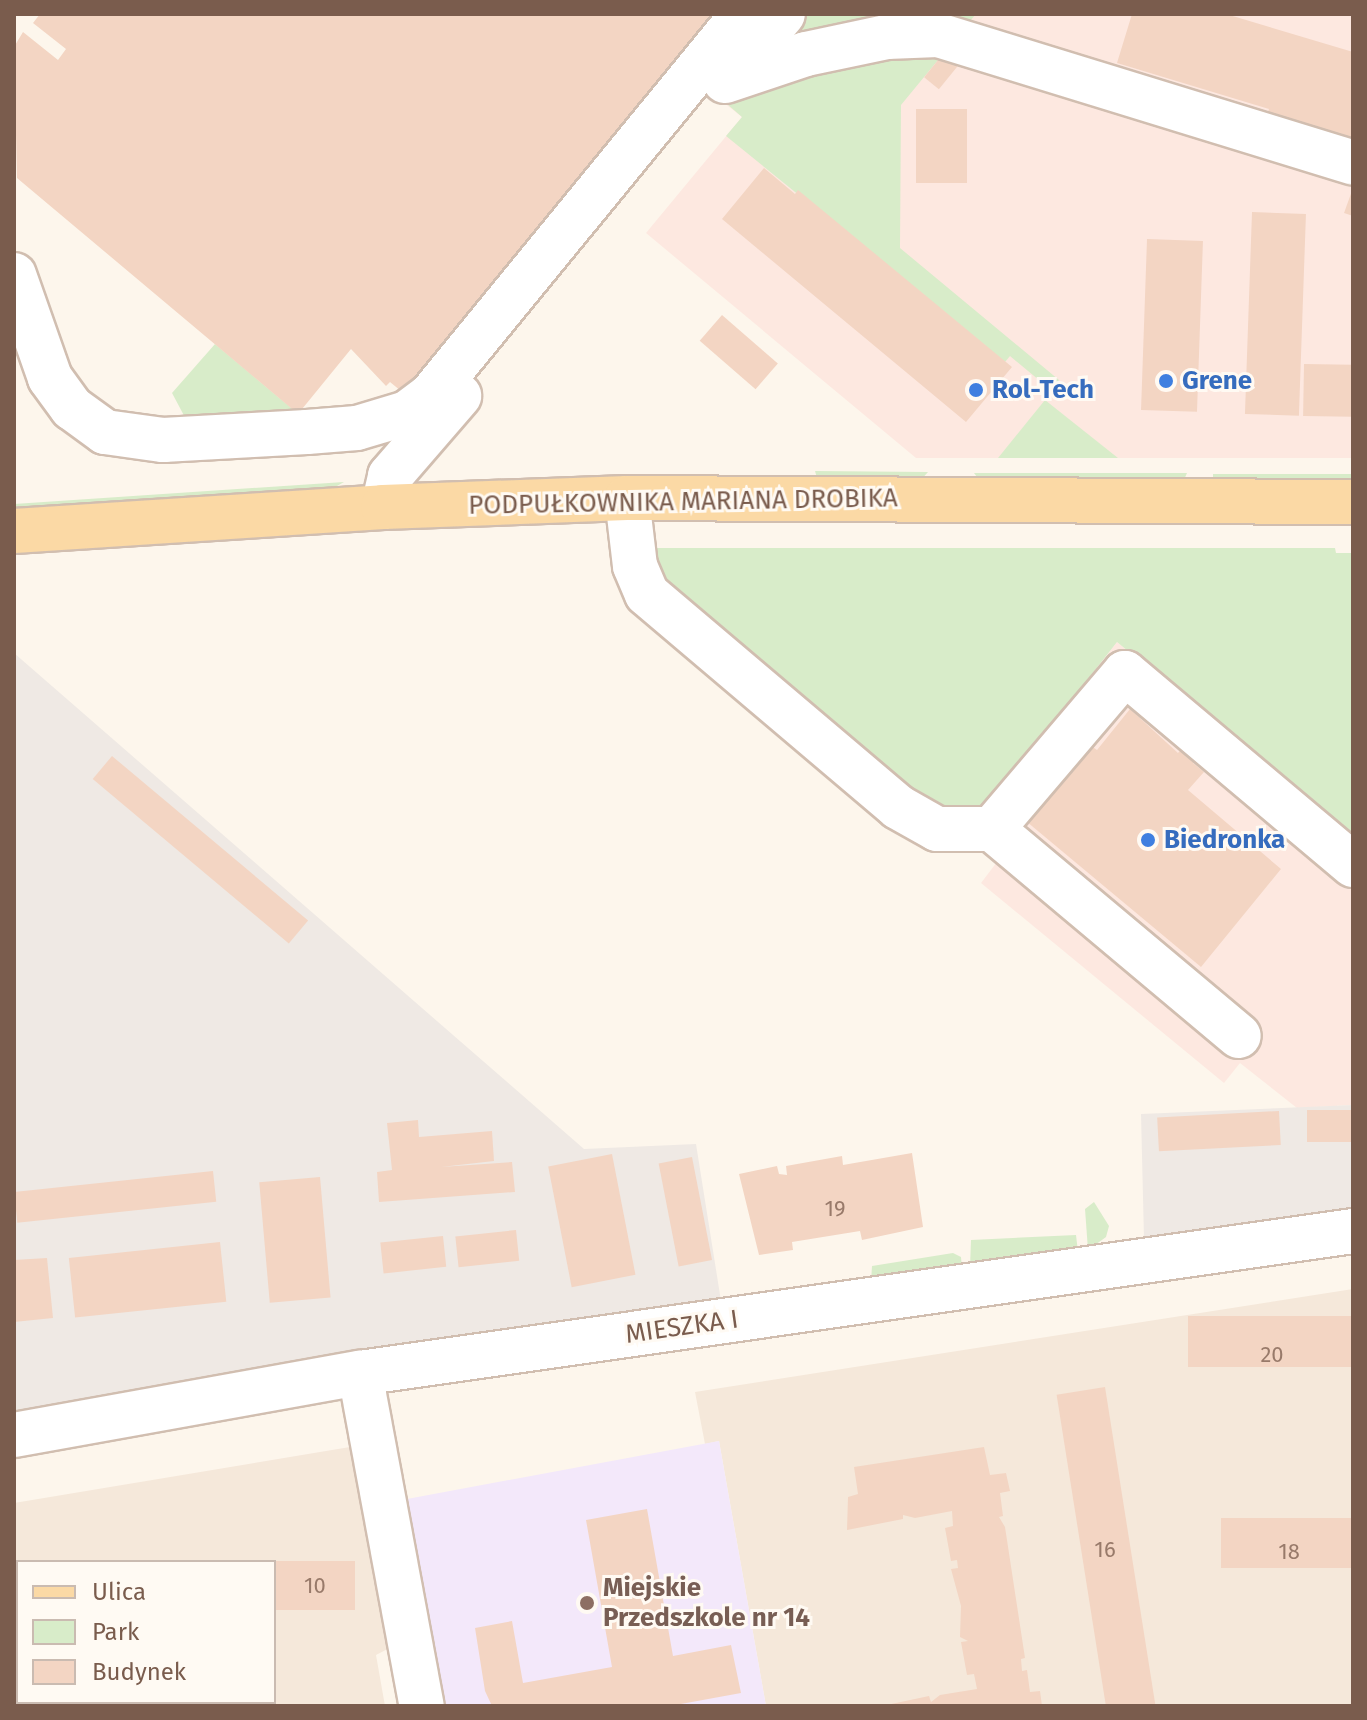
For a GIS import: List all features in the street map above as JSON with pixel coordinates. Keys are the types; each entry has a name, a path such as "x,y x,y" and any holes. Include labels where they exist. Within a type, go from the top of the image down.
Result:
{"main road":[{"name":"PODPUŁKOWNIKA MARIANA DROBIKA","path":"14,531 383,507 627,498 1353,502"}],"street":[{"path":"14,275 50,378 72,408 105,432 163,440 307,432 357,428 407,413 431,395 743,14"},
{"path":"383,507 390,476 783,14"},
{"path":"725,81 806,54 887,37 938,35 1353,163"},
{"path":"627,498 635,566 647,594 898,807 937,829 992,829 1239,1036"},
{"path":"992,829 1125,673 1353,865"},
{"name":"MIESZKA I","path":"14,1435 360,1373 1353,1231"},
{"path":"360,1373 422,1706"}],"shaded area":[{"path":"758,14 1353,14 1353,458 916,458 646,233 742,117 700,84"},
{"path":"1117,642 1353,836 1353,1105 1297,1108 1240,1063 1224,1083 981,883 997,862 982,849 957,846"},
{"path":"14,653 584,1149 696,1144 721,1301 14,1417"},
{"path":"1353,1105 1353,1209 1144,1239 1141,1114"},
{"path":"1353,1289 1353,1706 766,1706 719,1441 705,1444 695,1392"},
{"name":"Miejskie Przedszkole nr 14","path":"719,1441 766,1706 444,1706 407,1499"},
{"path":"356,1446 397,1644 376,1655 385,1706 14,1706 14,1503"}],"green space":[{"path":"805,14 976,14 964,28 776,49"},
{"path":"943,54 901,105 900,248 1059,380 1051,390 1010,356 1005,362 726,136 742,117 727,104 782,82 852,60"},
{"path":"215,344 295,411 189,425 172,393"},
{"path":"1045,400 1118,458 998,458"},
{"path":"815,471 928,472 920,481 817,478"},
{"path":"974,473 1187,473 1183,482 980,481"},
{"path":"1213,474 1353,474 1353,484 1213,484"},
{"path":"344,482 330,490 14,514 14,504"},
{"path":"652,548 1335,548 1336,553 1353,553 1353,836 1117,642 993,800 975,808 929,807 662,589"},
{"path":"1094,1202 1109,1226 1106,1237 1088,1250 1085,1209"},
{"path":"1076,1235 1078,1252 970,1267 971,1240"},
{"path":"953,1253 961,1257 962,1269 871,1282 872,1266"}],"building":[{"path":"40,14 726,14 407,396 390,382 386,386 351,349 298,414 17,178 14,47 23,32 58,60 66,49 33,23"},
{"path":"1132,14 1226,14 1353,52 1353,142 1267,115 1269,109 1117,63"},
{"path":"943,54 958,66 939,89 924,77"},
{"path":"916,109 967,109 967,183 916,183"},
{"path":"764,168 795,194 798,190 1012,367 966,422 722,219"},
{"path":"1353,188 1353,216 1344,213"},
{"path":"1252,212 1306,214 1299,416 1245,414"},
{"path":"1147,239 1203,241 1197,412 1141,410"},
{"path":"722,315 778,364 756,389 700,341"},
{"path":"1304,364 1353,365 1352,417 1303,416"},
{"name":"Biedronka","path":"1130,709 1178,753 1185,745 1199,755 1193,763 1204,772 1188,790 1281,869 1201,967 1015,812 1077,736 1097,750"},
{"path":"112,756 308,921 289,944 93,779"},
{"path":"1307,1110 1353,1110 1353,1142 1307,1142"},
{"path":"1279,1111 1281,1145 1159,1151 1157,1117"},
{"path":"418,1120 419,1137 492,1131 494,1161 441,1167 512,1162 515,1192 379,1202 377,1172 392,1170 387,1123"},
{"path":"912,1153 923,1227 862,1240 860,1231 792,1242 793,1250 759,1255 739,1174 777,1166 779,1174 787,1175 786,1166 842,1156 843,1165"},
{"path":"612,1154 635,1275 572,1287 548,1166"},
{"path":"692,1157 712,1260 679,1267 659,1163"},
{"path":"213,1171 216,1202 17,1223 14,1192"},
{"path":"320,1177 331,1298 270,1303 259,1182"},
{"path":"516,1230 519,1261 459,1267 455,1236"},
{"path":"443,1236 446,1267 384,1273 380,1243"},
{"path":"220,1242 226,1302 75,1318 69,1258"},
{"path":"47,1258 53,1318 14,1322 14,1260"},
{"path":"1188,1316 1353,1316 1353,1367 1188,1367"},
{"path":"1105,1387 1156,1706 1106,1706 1057,1395"},
{"path":"984,1447 990,1475 1006,1473 1010,1491 1000,1493 1003,1516 999,1517 1005,1527 1025,1658 1021,1659 1022,1671 1027,1670 1030,1692 1040,1691 1042,1706 882,1706 929,1696 931,1702 940,1695 977,1689 974,1674 967,1675 961,1642 968,1641 960,1637 961,1606 951,1569 958,1568 957,1560 951,1561 945,1528 953,1526 952,1511 915,1518 903,1515 903,1519 847,1530 848,1497 858,1494 854,1467"},
{"path":"647,1509 673,1656 731,1645 741,1693 670,1706 492,1706 485,1691 475,1628 512,1621 523,1683 612,1667 586,1520"},
{"path":"1221,1518 1353,1518 1353,1568 1221,1568"},
{"path":"276,1561 355,1561 355,1610 276,1610"},
{"path":"14,1562 16,1562 16,1611"},
{"path":"14,1682 16,1704 30,1706 14,1706"}],"place":[{"name":"Grene","path":"1166,381"},
{"name":"Rol-Tech","path":"976,390"},
{"name":"Biedronka","path":"1148,840"},
{"name":"Miejskie Przedszkole nr 14","path":"587,1603"}]}
